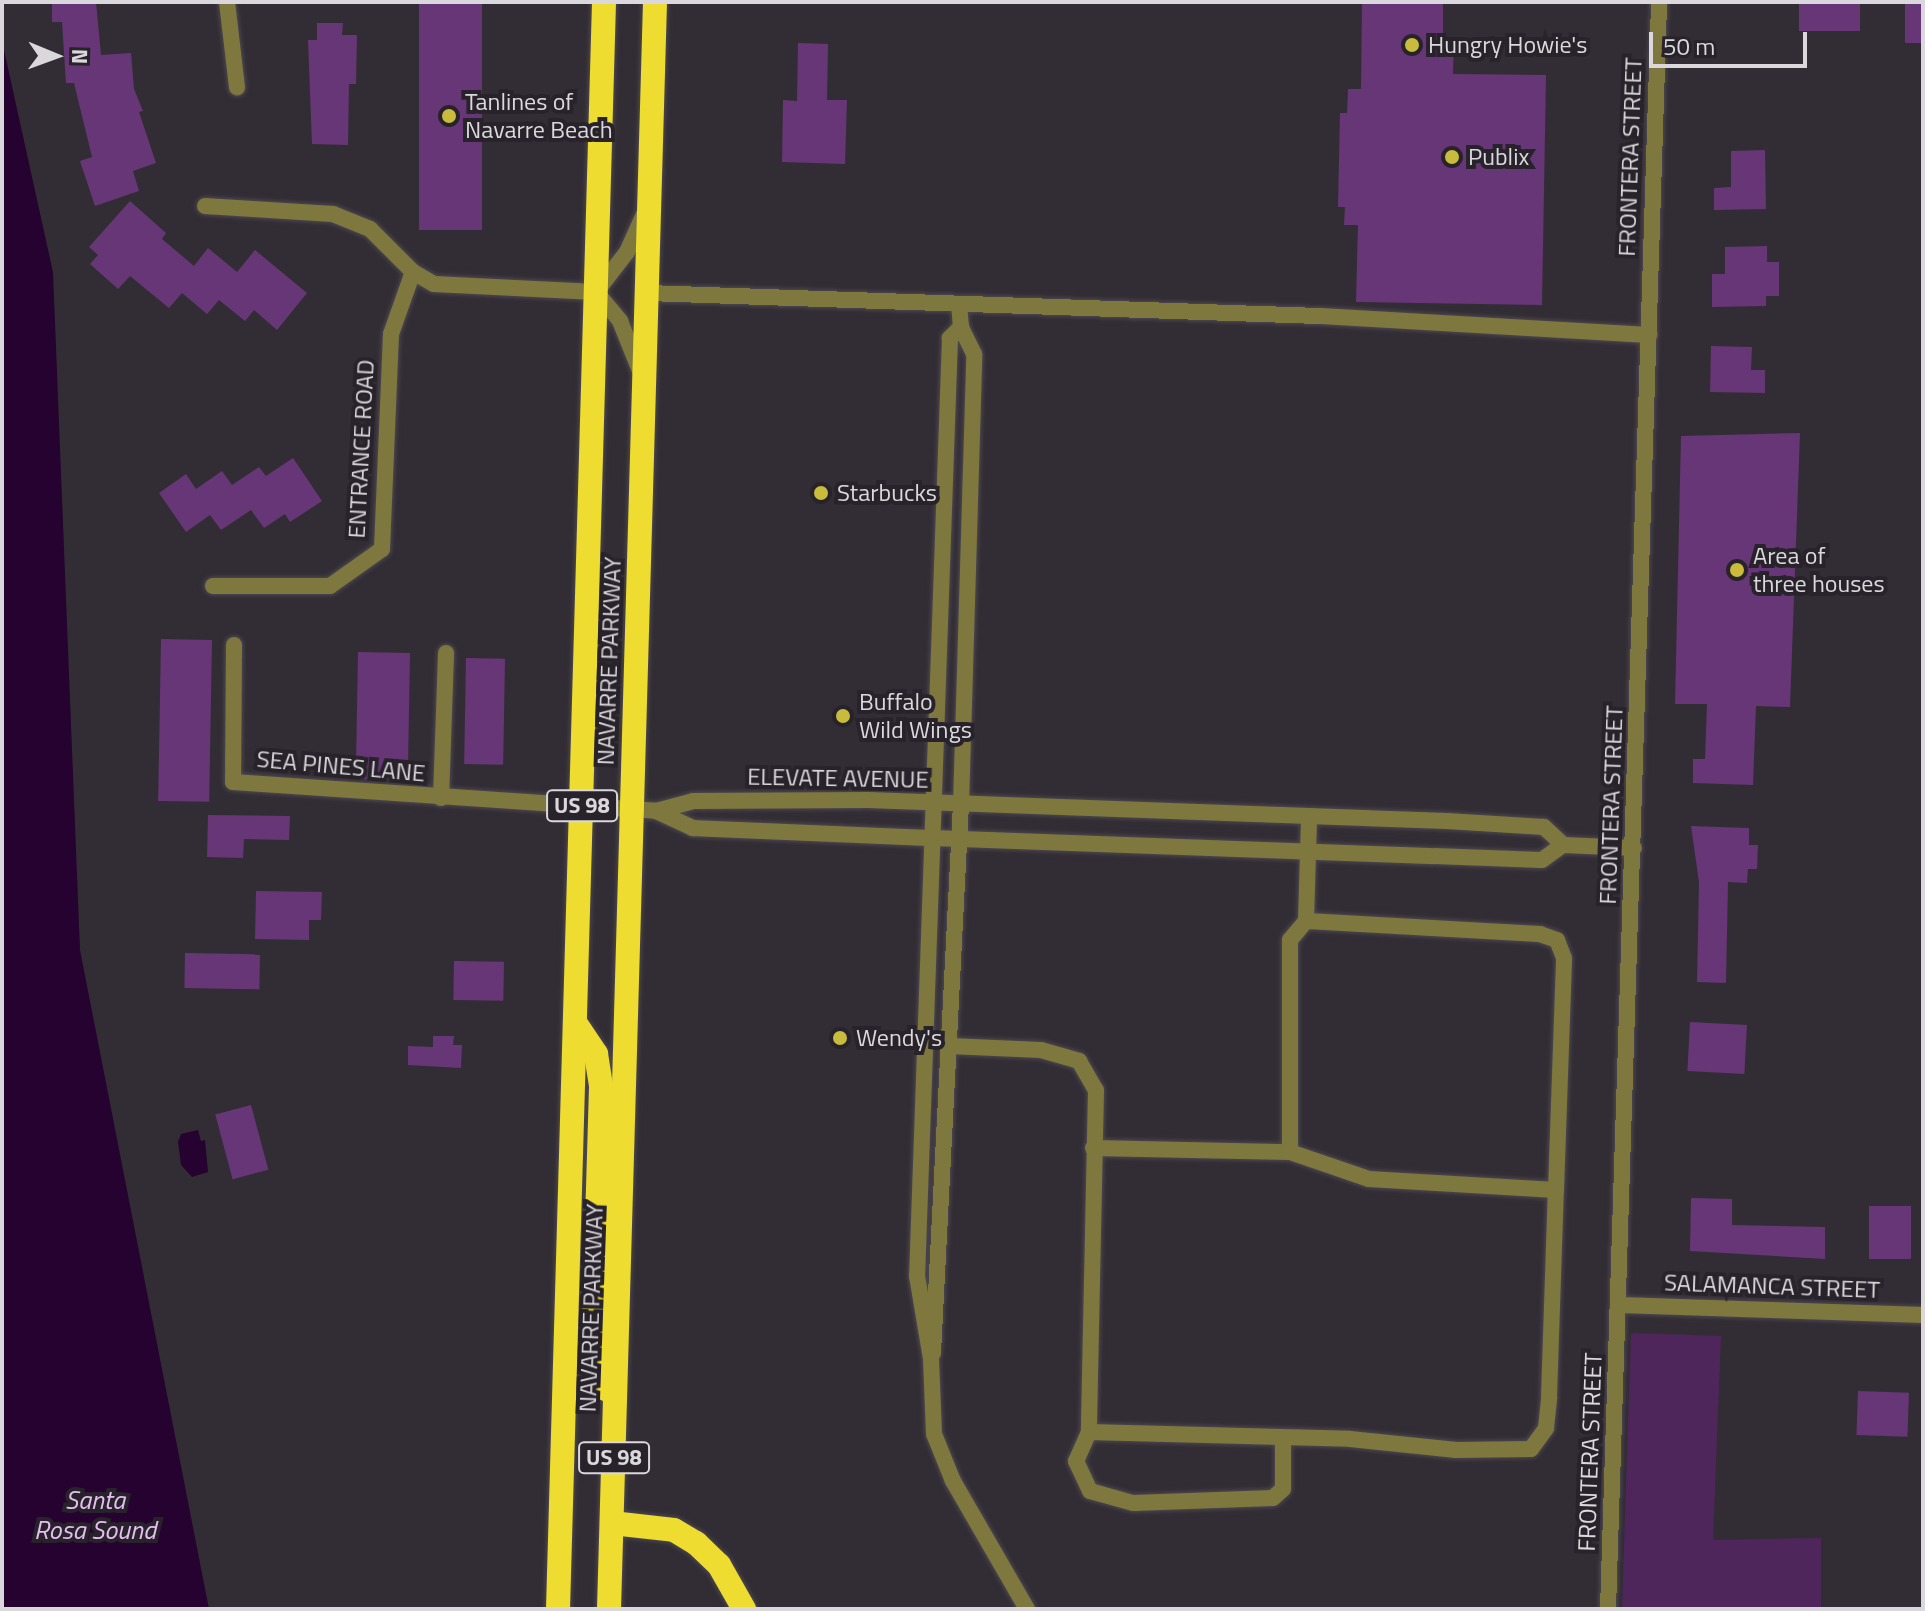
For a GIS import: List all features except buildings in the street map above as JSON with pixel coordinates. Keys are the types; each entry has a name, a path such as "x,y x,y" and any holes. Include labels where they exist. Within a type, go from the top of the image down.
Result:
{"highway":[{"name":"NAVARRE PARKWAY","path":"558,1609 604,2"},
{"name":"NAVARRE PARKWAY","path":"609,1609 644,810 645,387 655,2"},
{"path":"576,1024 596,1054 600,1074 594,1328 615,1427"},
{"path":"612,1523 674,1530 696,1543 719,1565 744,1609"}],"street":[{"path":"227,2 237,87"},
{"name":"FRONTERA STREET","path":"1608,1609 1659,2"},
{"path":"596,292 627,252 650,201"},
{"path":"205,206 333,214 370,229 413,272 434,284 596,292 620,321 645,387"},
{"name":"ENTRANCE ROAD","path":"213,586 330,586 382,549 391,334 413,272"},
{"path":"647,293 1320,316 1649,335"},
{"path":"931,1359 938,1330 961,805 974,354 961,327 959,304"},
{"path":"961,327 950,338 917,1244 931,1359 934,1434 953,1481 1027,1609"},
{"name":"SEA PINES LANE","path":"234,645 233,782 582,807"},
{"path":"441,798 446,653"},
{"name":"ELEVATE AVENUE","path":"644,810 693,801 982,805 1309,817 1544,827 1563,845"},
{"path":"582,807 644,810 693,828 933,838 1542,860 1563,845 1634,848"},
{"path":"1290,1152 1290,940 1306,921 1309,817"},
{"path":"1089,1432 1283,1437 1456,1450 1531,1449 1546,1428 1564,958 1557,940 1540,934 1306,921"},
{"path":"949,1046 1041,1050 1079,1061 1096,1090 1089,1432 1076,1461 1079,1474 1090,1491 1133,1503 1273,1498 1283,1489 1283,1437"},
{"path":"1093,1148 1290,1152 1369,1179 1556,1190"},
{"name":"SALAMANCA STREET","path":"1620,1305 1923,1315"}],"shaded area":[{"path":"1631,1333 1721,1336 1713,1540 1821,1538 1821,1609 1622,1609"}],"water":[{"name":"Santa Rosa Sound","path":"2,41 53,272 80,950 209,1609 2,1609"},
{"path":"198,1130 201,1141 205,1140 208,1172 192,1177 181,1165 178,1142 181,1134"}],"place":[{"name":"Hungry Howie's","path":"1412,45"},
{"name":"Tanlines of Navarre Beach","path":"449,116"},
{"name":"Publix","path":"1452,157"},
{"name":"Starbucks","path":"821,493"},
{"name":"Area of three houses","path":"1737,570"},
{"name":"Buffalo Wild Wings","path":"843,716"},
{"name":"Wendy's","path":"840,1038"}]}
